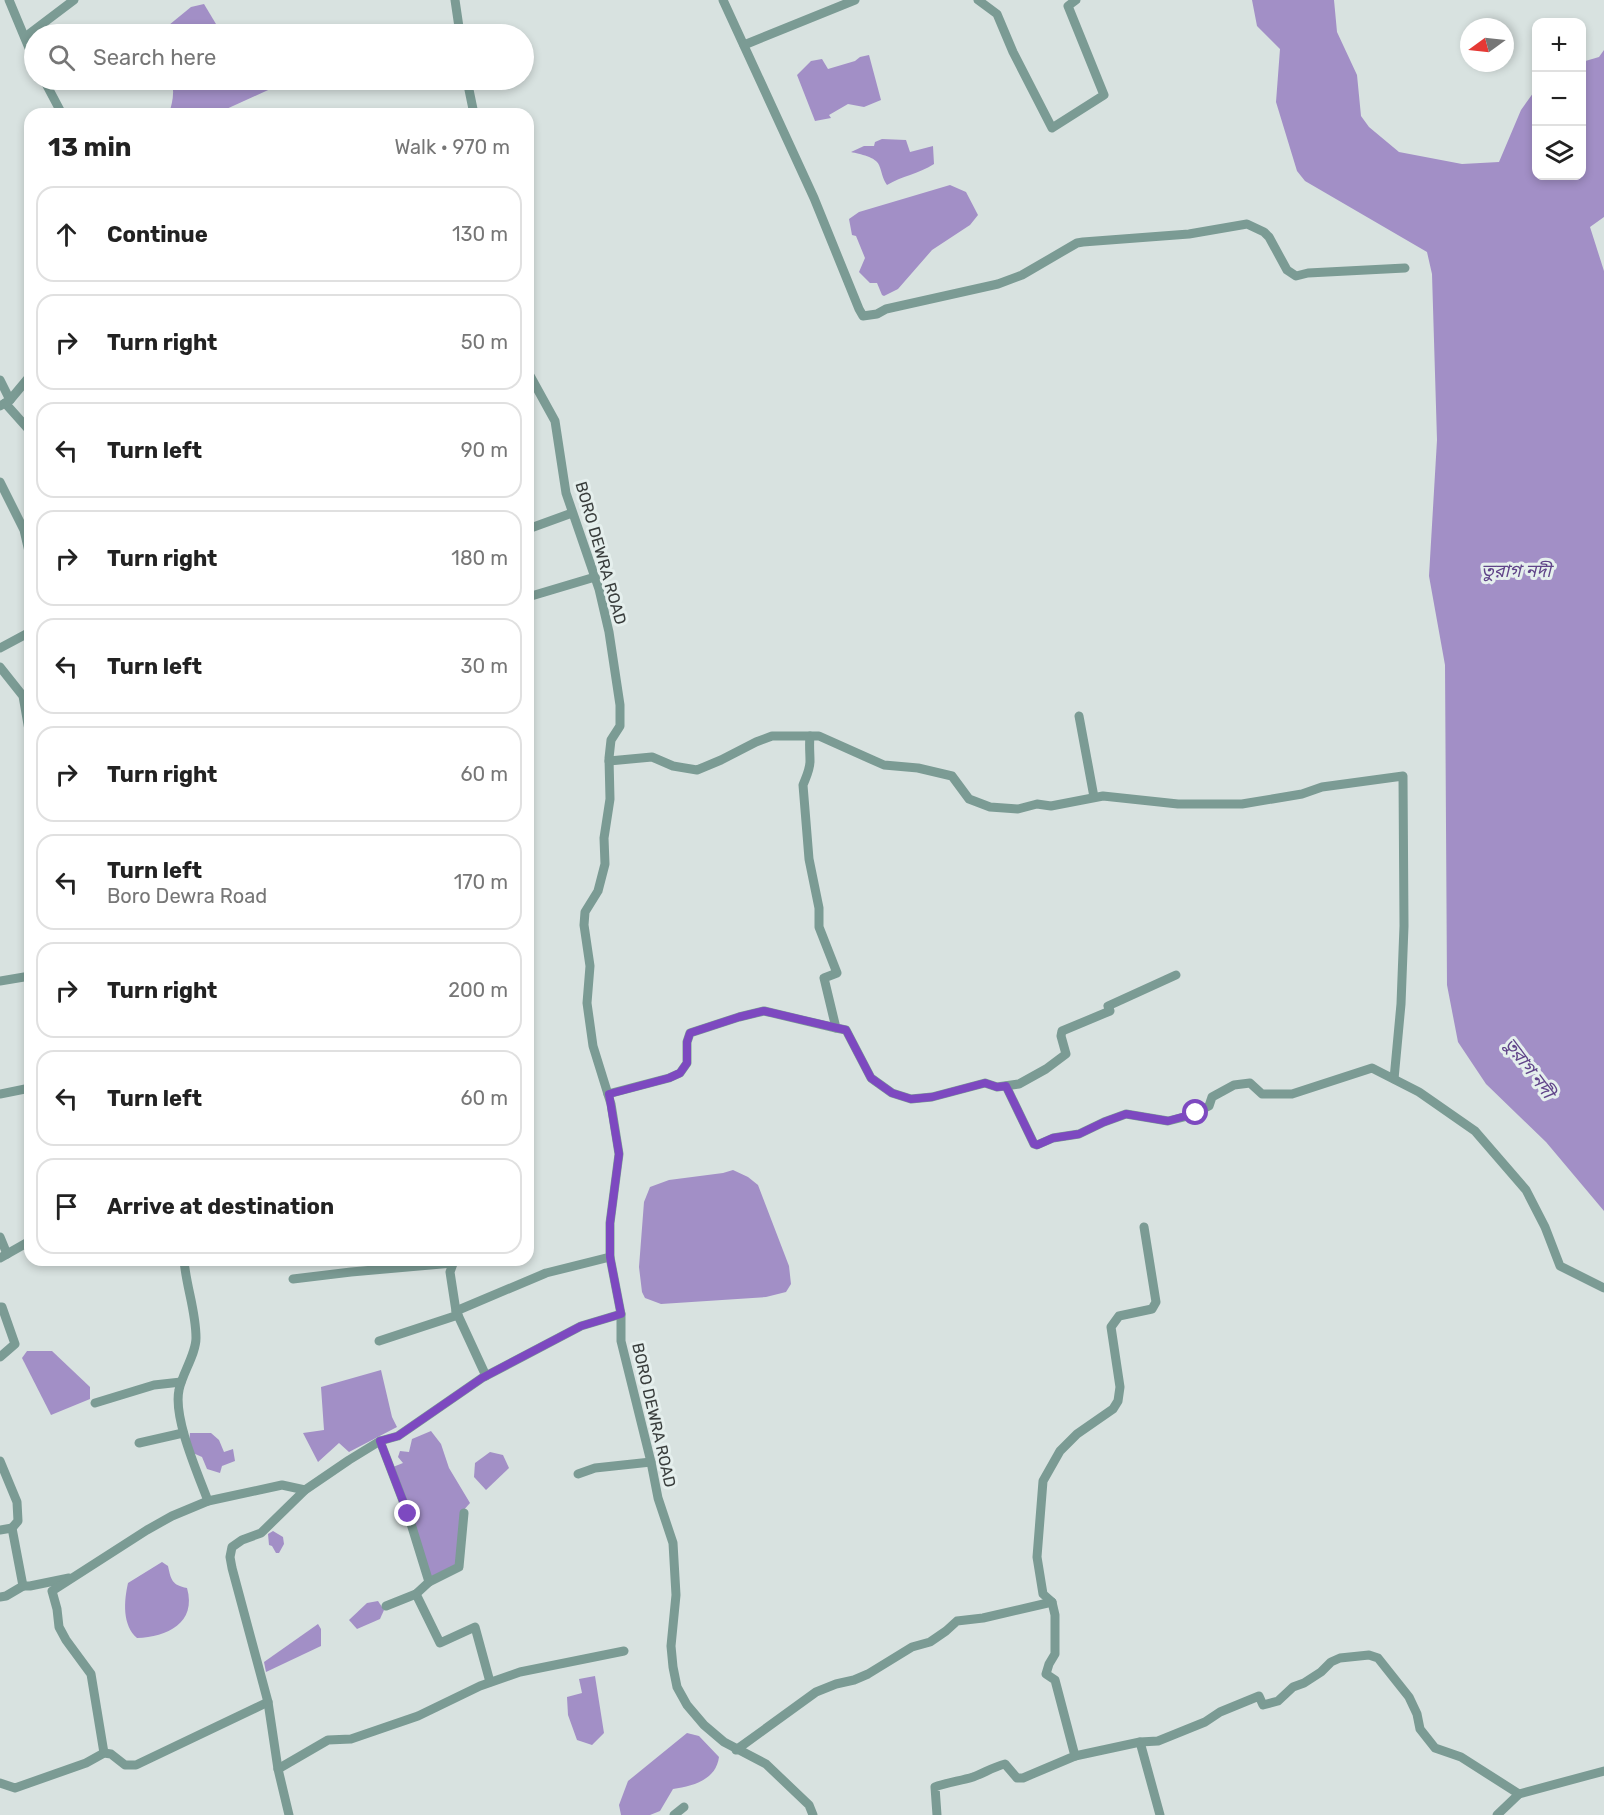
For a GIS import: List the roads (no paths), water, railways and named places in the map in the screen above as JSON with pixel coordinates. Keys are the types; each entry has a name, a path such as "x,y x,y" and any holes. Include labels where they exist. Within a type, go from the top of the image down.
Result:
{"street":[{"path":"9,0 24,35"},
{"path":"42,24 74,0"},
{"path":"455,0 459,24"},
{"path":"723,0 814,198 858,309 863,316 998,284 1022,275 1077,243 1188,234 1247,224 1269,237 1287,270 1296,276 1308,273 1405,268"},
{"path":"744,45 855,0"},
{"path":"978,0 997,14 1013,52 1052,128 1104,95 1068,6 1076,0"},
{"path":"49,90 59,108"},
{"path":"469,90 473,108"},
{"path":"0,380 5,403 24,424"},
{"path":"5,403 24,382"},
{"name":"BORO DEWRA ROAD","path":"534,383 555,421 566,494 595,577 609,632 620,705 620,726 611,740 609,761 610,799 604,838 605,864 598,891 585,912 584,925 590,966 587,1003 593,1046 609,1094 619,1154 610,1223 610,1257 621,1314 621,1341 658,1498 673,1543 676,1595 671,1646 673,1667 677,1687 687,1705 704,1725 736,1750 766,1764 809,1805 813,1815"},
{"path":"0,482 24,530"},
{"path":"534,527 572,513"},
{"path":"534,595 595,577"},
{"path":"0,648 24,635"},
{"path":"0,667 23,696 24,702"},
{"path":"1079,716 1094,797"},
{"path":"609,761 652,757 673,766 697,770 772,736 819,736 884,765 918,768 952,776 969,799 990,807 1018,809 1037,804 1051,806 1103,796 1178,804 1242,804 1302,794 1322,787 1403,776 1404,926 1401,1004 1394,1079"},
{"path":"810,736 808,775 803,785 809,860 819,908 819,927 837,973 824,978 836,1028"},
{"path":"609,1094 680,1073 687,1063 687,1042 690,1033 764,1011 846,1030 871,1078 892,1093 911,1099 932,1097 985,1083 997,1087 1019,1084 1066,1054 1061,1036 1062,1031 1110,1011 1108,1006 1176,975"},
{"path":"0,981 24,977"},
{"path":"1006,1086 1028,1135 1037,1145 1053,1138 1079,1134 1126,1114 1168,1121 1180,1119 1209,1106 1212,1097 1238,1084 1250,1083 1262,1094 1292,1094 1372,1068 1419,1092 1475,1131 1526,1190 1545,1227 1560,1266 1604,1288"},
{"path":"0,1094 24,1089"},
{"path":"1075,1756 1055,1680 1046,1674 1048,1664 1055,1654 1055,1615 1052,1602 1042,1594 1037,1557 1043,1480 1060,1451 1077,1434 1113,1408 1118,1401 1120,1387 1111,1328 1119,1316 1152,1309 1156,1302 1144,1227"},
{"path":"0,1237 3,1256 24,1244"},
{"path":"379,1341 457,1313 546,1273 610,1257"},
{"path":"185,1266 196,1340 178,1391 178,1401 183,1433 208,1501"},
{"path":"293,1279 413,1266"},
{"path":"452,1266 450,1272 457,1313 486,1376"},
{"path":"0,1307 2,1307 15,1344 0,1357"},
{"path":"289,1815 278,1768 268,1702 232,1568 230,1557 232,1547 242,1540 261,1533 305,1490 349,1460 380,1441 398,1436 486,1376 581,1326 621,1314"},
{"path":"95,1402 154,1385 181,1382"},
{"path":"139,1443 183,1433"},
{"path":"380,1441 408,1514 429,1582"},
{"path":"0,1461 17,1502 18,1521 12,1528 0,1530"},
{"path":"578,1473 595,1468 651,1462"},
{"path":"104,1754 91,1674 59,1627 52,1591 147,1530 172,1516 208,1501 282,1485 305,1490"},
{"path":"386,1606 416,1594 429,1582 459,1567 464,1513"},
{"path":"12,1528 23,1586"},
{"path":"0,1597 23,1586 75,1577"},
{"path":"416,1594 440,1643 475,1627 490,1682"},
{"path":"736,1750 816,1692 868,1674 912,1647 930,1642 957,1621 983,1618 1052,1602"},
{"path":"278,1768 328,1740 351,1739 418,1716 490,1682 520,1672 624,1651"},
{"path":"937,1815 935,1787 971,1778 1005,1764 1017,1778 1023,1778 1075,1756 1140,1742 1158,1741 1259,1696 1263,1706 1278,1701 1293,1688 1321,1672 1331,1662 1340,1658 1369,1654 1378,1658 1409,1697 1417,1714 1420,1729 1435,1748 1461,1757 1519,1794"},
{"path":"0,1783 15,1788 86,1763 104,1754 111,1754 125,1765 136,1765 268,1702"},
{"path":"1140,1742 1160,1815"},
{"path":"1497,1815 1519,1794 1604,1771"},
{"path":"674,1815 684,1808"}],"water":[{"name":"তুরাগ নদী","path":"1252,0 1334,0 1337,32 1357,75 1361,116 1369,127 1399,152 1462,164 1499,162 1521,110 1532,95 1532,180 1586,180 1586,61 1599,57 1604,50 1604,217 1590,227 1604,271 1604,1211 1546,1142 1486,1084 1458,1042 1447,985 1445,665 1429,576 1437,440 1432,274 1427,252 1305,181 1297,171 1276,102 1280,49 1257,26"},
{"path":"204,4 216,24 170,24 191,7"},
{"path":"869,55 881,100 864,107 848,104 829,115 831,118 815,121 797,75 811,61 822,59 828,69"},
{"path":"173,90 268,90 229,108 170,108"},
{"path":"882,139 906,140 910,152 933,146 934,164 887,185 875,160 851,152 864,146 874,146 875,142"},
{"path":"950,185 966,192 978,215 970,225 932,250 898,289 882,295 877,283 870,283 859,272 865,258 856,236 852,235 849,219 859,212"},
{"path":"733,1170 758,1185 789,1266 791,1284 786,1292 766,1297 661,1304 645,1298 642,1292 639,1267 644,1202 650,1187 669,1180"},
{"path":"27,1351 52,1351 90,1387 90,1399 51,1415 22,1358"},
{"path":"381,1370 392,1417 397,1427 349,1452 339,1443 318,1462 303,1433 324,1430 321,1387"},
{"path":"431,1431 441,1444 449,1468 470,1503 462,1512 458,1565 431,1580 393,1467 403,1463 398,1457 400,1451 409,1452 412,1439"},
{"path":"190,1433 211,1433 219,1440 224,1452 233,1449 235,1461 222,1466 220,1473 207,1469 202,1457 193,1453 189,1445"},
{"path":"490,1452 503,1455 509,1468 486,1490 474,1477 475,1463"},
{"path":"273,1531 283,1537 284,1544 279,1553 276,1553 269,1545 268,1534"},
{"path":"162,1562 168,1566 175,1583 187,1588 188,1610 177,1626 169,1631 137,1638 132,1633 125,1612 128,1583"},
{"path":"378,1601 384,1610 380,1619 357,1629 349,1620 367,1603"},
{"path":"318,1624 321,1629 321,1646 266,1672 264,1662"},
{"path":"595,1676 604,1733 592,1745 577,1740 568,1715 567,1697 582,1693 579,1679"},
{"path":"687,1733 699,1736 719,1757 713,1771 696,1784 673,1789 660,1811 650,1815 621,1815 619,1805 628,1781"}]}
